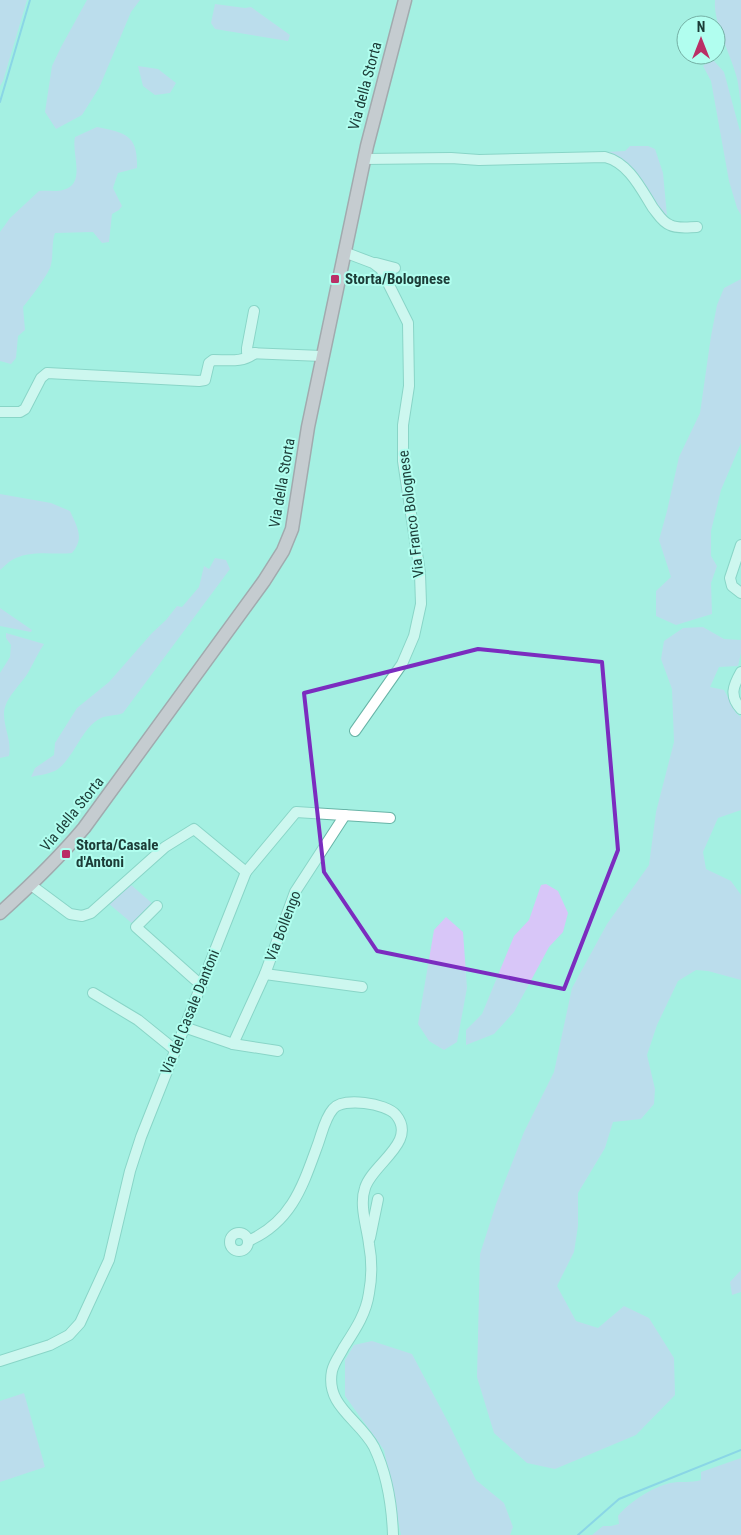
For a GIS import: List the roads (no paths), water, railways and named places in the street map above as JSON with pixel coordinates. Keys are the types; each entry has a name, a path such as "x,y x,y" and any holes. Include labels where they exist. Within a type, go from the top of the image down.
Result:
{"main road":[{"name":"Via della Storta","path":"0,913 64,852 102,805 264,581 283,551 292,529 308,427 364,159 375,110 406,0"}],"street":[{"path":"451,158 485,154"},
{"path":"364,159 451,158 479,160 597,157 611,159 620,164 634,178 658,216 664,222 673,226 697,227"},
{"name":"Via Franco Bolognese","path":"344,252 370,262 394,268"},
{"name":"Via Franco Bolognese","path":"355,731 402,664 414,636 421,604 420,574 403,461 403,425 408,386 408,322 384,274 379,267 370,262"},
{"path":"254,311 247,348 248,352 256,354 322,356"},
{"path":"0,412 20,412 25,409 41,378 47,374 199,381 205,380 209,363 213,360 240,361 247,360 256,354"},
{"path":"741,545 730,582 741,593"},
{"path":"741,672 734,684 732,693 741,709"},
{"name":"Via del Casale Dantoni","path":"0,1361 50,1344 69,1335 80,1323 109,1260 135,1155 246,872 296,812 345,814"},
{"path":"345,814 390,818"},
{"name":"Via Bollengo","path":"233,1044 265,974 295,892 345,814"},
{"path":"31,885 70,914 77,916 86,915 100,907 165,847 194,829 246,872"},
{"path":"157,906 136,927 201,985"},
{"path":"265,974 362,988"},
{"path":"93,993 138,1020 175,1050"},
{"path":"184,1027 233,1044 278,1051"},
{"path":"248,1241 273,1226 288,1210 304,1182 332,1111 341,1103 349,1102 386,1108 395,1114 401,1127 399,1143 369,1178 364,1190 363,1205 369,1244 371,1283 367,1303 360,1322 333,1367 331,1387 338,1405 363,1431 377,1455 386,1481 393,1535"},
{"path":"369,1244 378,1199"}],"waterway":[{"path":"0,102 30,0"},
{"path":"578,1535 619,1499 741,1450"}],"place":[{"name":"Storta/Bolognese","path":"335,279"},
{"name":"Storta/Casale d'Antoni","path":"66,854"}]}
